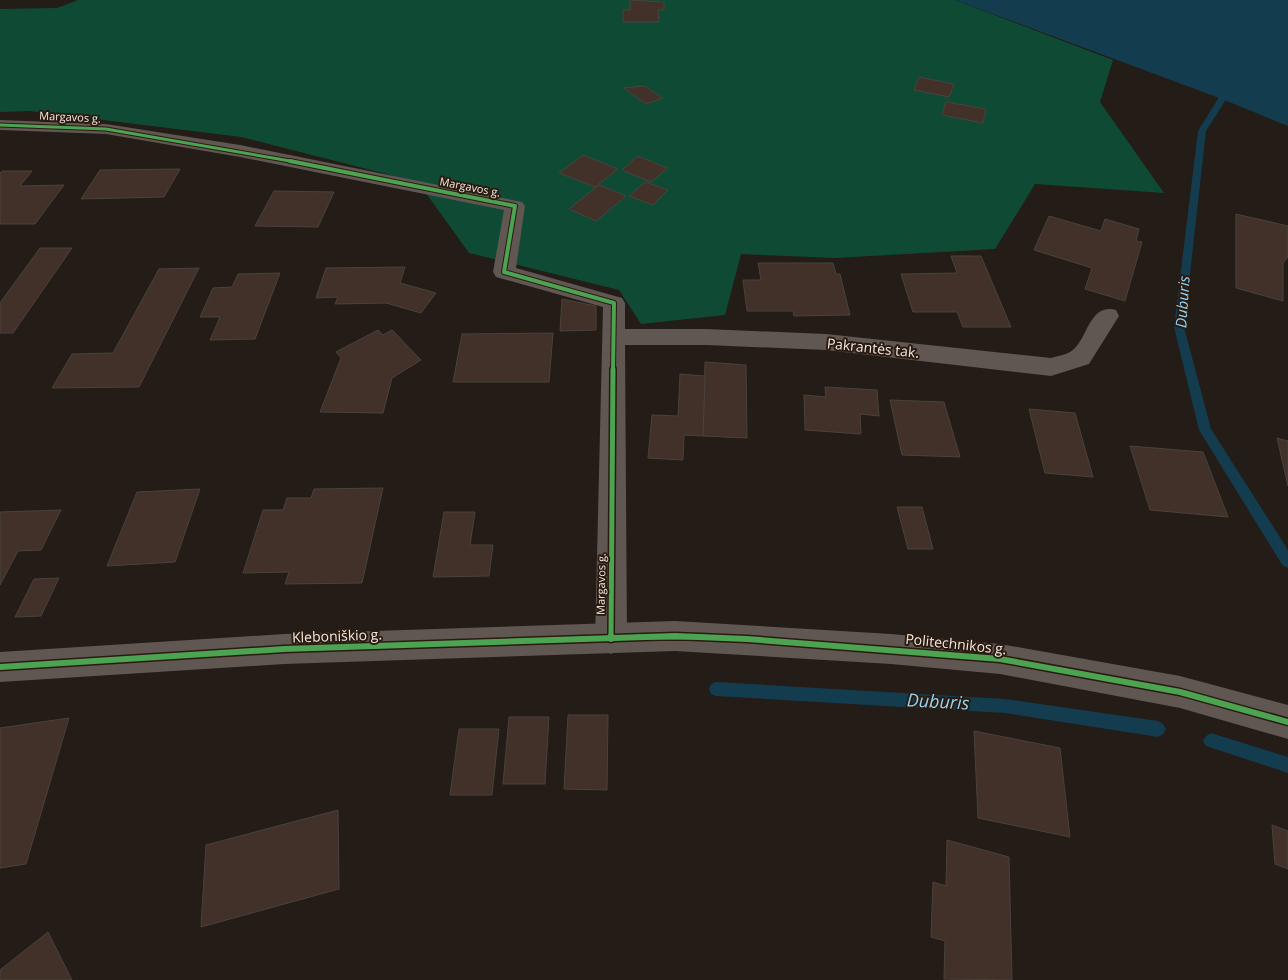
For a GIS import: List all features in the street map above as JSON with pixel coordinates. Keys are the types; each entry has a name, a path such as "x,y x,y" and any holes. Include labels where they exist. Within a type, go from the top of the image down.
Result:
{"street":[{"name":"Margavos g.","path":"0,125 116,130 240,151 515,206 504,272 614,302 610,639"},
{"name":"Pakrantės tak.","path":"614,337 826,342 1051,367 1080,358 1108,316"},
{"name":"Kleboniškio g.","path":"0,667 284,649 675,636"},
{"name":"Politechnikos g.","path":"675,636 891,648 1000,659 1180,692 1288,722"}],"green space":[{"path":"78,0 955,0 1113,60 1100,102 1164,193 1035,184 995,249 835,258 741,254 725,315 641,324 619,290 469,253 418,182 241,137 30,111 0,112 0,9 57,8"}],"water":[{"path":"955,0 1288,0 1288,126 1222,99"}],"building":[{"path":"630,0 664,2 664,10 658,10 659,22 623,22 623,10 630,10"},
{"path":"919,77 954,84 949,97 914,90"},
{"path":"645,86 662,98 646,104 624,88"},
{"path":"946,102 986,109 983,123 942,115"},
{"path":"583,155 618,169 595,187 559,173"},
{"path":"638,156 667,168 651,182 622,170"},
{"path":"180,169 164,197 81,199 100,170"},
{"path":"2,171 32,171 20,186 64,185 35,224 0,224 0,173"},
{"path":"645,182 668,190 653,205 629,196"},
{"path":"599,185 626,196 596,221 569,209"},
{"path":"274,191 334,192 318,227 255,226"},
{"path":"1236,214 1288,226 1288,257 1283,263 1283,301 1236,288"},
{"path":"1049,216 1101,231 1105,219 1139,229 1136,241 1142,242 1125,301 1085,289 1092,268 1034,250"},
{"path":"40,248 72,248 13,333 0,333 0,303"},
{"path":"951,256 981,256 1011,327 963,327 957,312 913,312 901,274 957,273"},
{"path":"758,263 833,263 836,274 840,274 850,315 794,316 793,311 747,311 743,280 761,280"},
{"path":"405,267 400,283 436,293 421,313 386,303 335,304 338,297 316,298 326,268"},
{"path":"199,268 139,387 52,388 72,354 113,353 159,269"},
{"path":"280,273 255,339 210,340 220,317 200,317 213,288 232,287 238,274"},
{"path":"562,299 596,306 596,330 560,331"},
{"path":"378,330 383,335 392,330 421,360 392,378 383,413 320,412 341,358 336,352"},
{"path":"553,333 549,382 453,382 462,334"},
{"path":"705,362 746,365 747,438 703,436"},
{"path":"680,374 705,376 703,436 684,435 683,460 648,458 652,415 678,416"},
{"path":"825,387 877,390 879,416 860,414 861,434 805,430 804,395 826,397"},
{"path":"890,400 944,402 960,457 902,455"},
{"path":"1029,409 1075,413 1093,477 1045,473"},
{"path":"1277,438 1288,441 1288,486"},
{"path":"1130,446 1203,452 1228,517 1150,510"},
{"path":"383,488 362,583 285,584 289,572 243,573 263,510 283,510 287,498 311,498 314,489"},
{"path":"200,489 175,562 107,566 137,492"},
{"path":"897,507 922,507 933,549 908,549"},
{"path":"61,510 41,550 18,551 0,585 0,512"},
{"path":"444,512 475,512 470,545 493,545 489,576 433,577"},
{"path":"59,578 41,616 15,617 34,579"},
{"path":"568,715 608,715 607,790 564,789"},
{"path":"509,717 549,717 545,784 503,784"},
{"path":"69,718 26,864 0,868 0,728"},
{"path":"459,729 499,729 492,795 450,795"},
{"path":"974,731 1060,748 1070,837 978,818"},
{"path":"338,810 339,889 201,927 206,845"},
{"path":"1272,825 1288,831 1288,869 1275,864"},
{"path":"947,840 1009,857 1012,980 944,979 945,941 931,937 933,882 946,886"},
{"path":"48,932 72,980 0,980 0,970"}],"waterway":[{"name":"Duburis","path":"1235,91 1222,99 1202,131 1179,327 1205,430 1288,562"},
{"name":"Duburis","path":"716,689 1005,706 1158,729"},
{"name":"Duburis","path":"1211,741 1288,765"}],"cycle path":[{"path":"0,125 106,129 240,151 515,206 504,272 614,303 611,639"},
{"path":"0,667 284,649 675,636 747,639 1000,659 1180,692 1288,722"}]}
